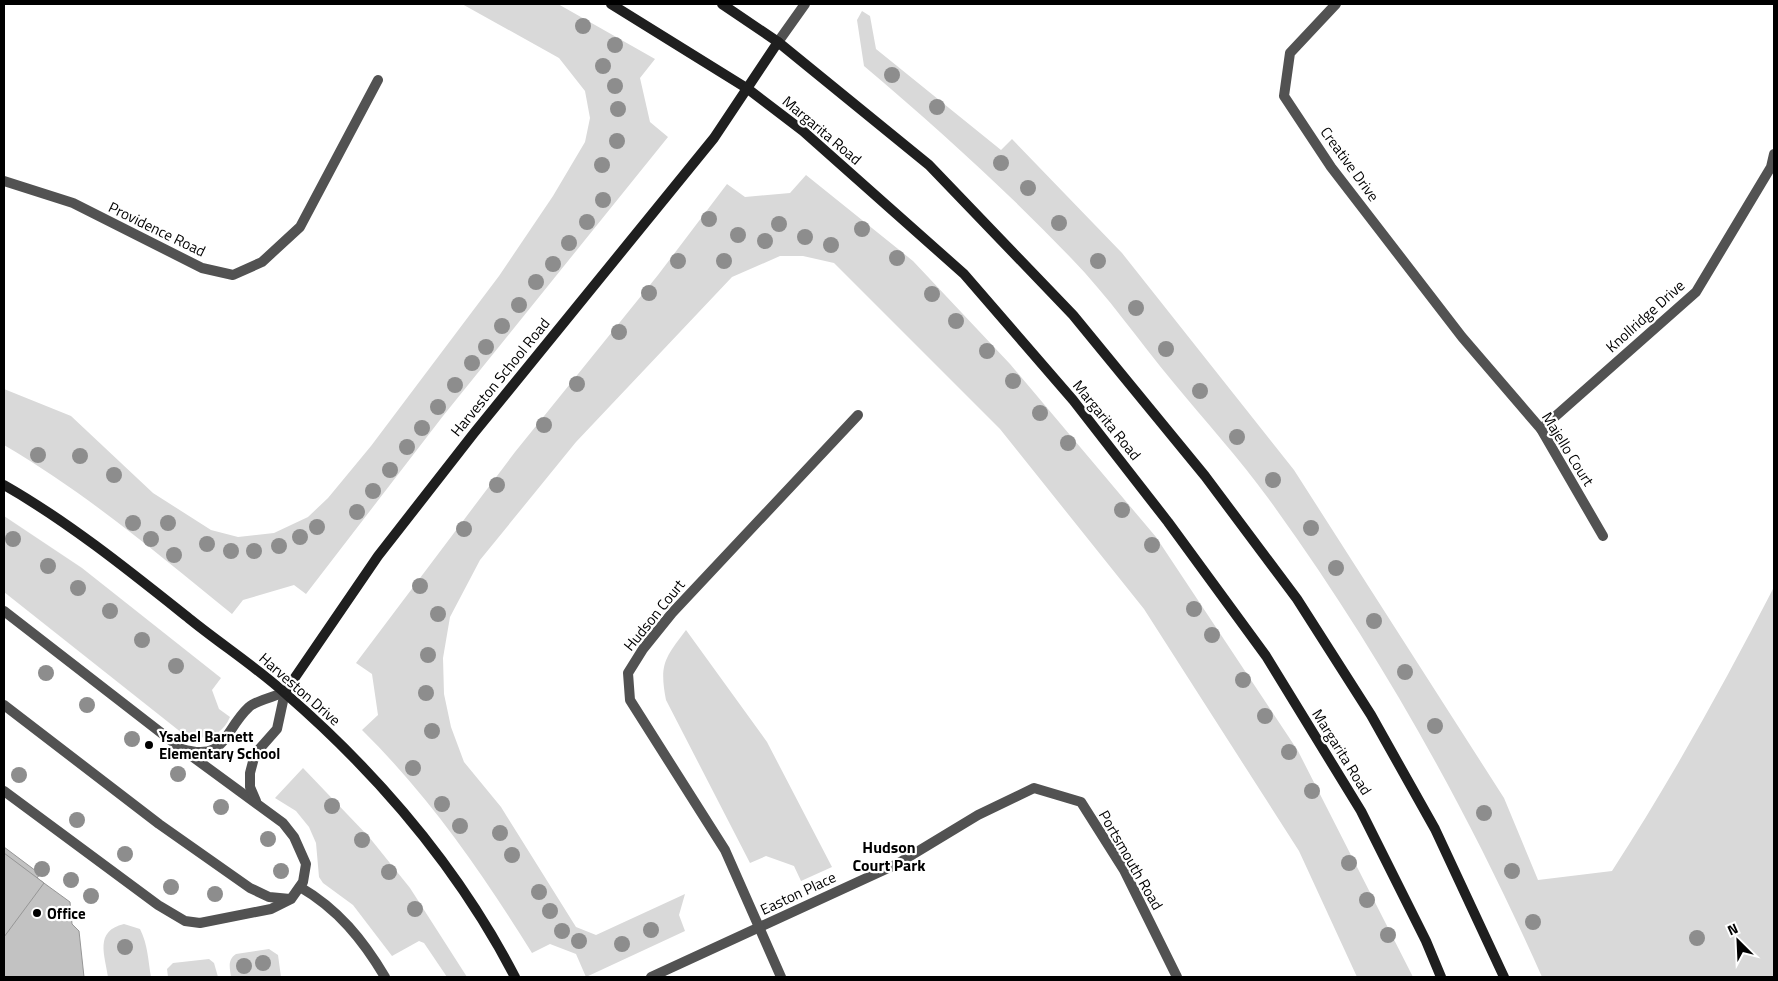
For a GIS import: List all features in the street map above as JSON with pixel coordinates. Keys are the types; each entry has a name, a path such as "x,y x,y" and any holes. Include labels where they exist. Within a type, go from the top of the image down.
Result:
{"main road":[{"name":"Margarita Road","path":"611,4 748,89 802,131 964,274 1073,400 1156,507 1266,656 1360,811 1426,941 1441,977"},
{"path":"722,4 778,42 929,166 1073,314 1206,476 1297,599 1371,715 1435,828 1504,977"},
{"name":"Harveston School Road","path":"285,692 378,556 474,433 714,138 778,42"},
{"name":"Harveston Drive","path":"4,485 25,497 122,566 285,692 374,778 423,835 467,896 515,977"}],"street":[{"path":"778,42 805,4"},
{"name":"Creative Drive","path":"1336,4 1290,53 1284,96 1331,167 1462,337"},
{"name":"Providence Road","path":"4,181 73,203 202,268 233,275 262,262 300,227 378,80"},
{"name":"Knollridge Drive","path":"1541,429 1696,292 1771,167 1774,154"},
{"name":"Majello Court","path":"1462,337 1541,429 1604,536"},
{"name":"Hudson Court","path":"781,977 725,850 630,700 628,673 643,649 672,613 858,415"},
{"path":"4,611 182,749 283,823 294,837 306,864 303,882 291,899 271,909 200,923 185,921 158,905 4,791"},
{"path":"182,749 196,754 208,752 219,747 250,706 285,692"},
{"path":"256,802 250,787 252,764 255,754 277,729 285,692"},
{"path":"4,705 159,824 250,888 269,897 291,899"},
{"name":"Easton Place","path":"651,977 897,864 978,815 1034,788"},
{"name":"Portsmouth Road","path":"1034,788 1081,802 1124,870 1177,977"},
{"path":"300,887 322,900 356,932 385,977"}],"shaded area":[{"path":"462,4 558,4 655,59 640,78 650,122 668,137 443,416 306,594 294,585 243,600 232,614 93,504 4,445 4,389 71,416 153,493 211,530 238,537 274,533 308,517 328,498 371,446 499,276 553,196 585,142 590,118 585,91 559,58"},
{"path":"862,11 870,16 876,49 1001,150 1012,139 1122,253 1294,470 1504,798 1538,880 1612,871 1696,731 1774,587 1774,977 1542,977 1483,852 1418,730 1346,612 1268,498 1085,273 996,183 864,66 857,20"},
{"path":"806,175 913,261 1010,364 1156,537 1298,751 1413,977 1357,977 1299,851 1144,609 1000,429 834,263 803,256 780,256 732,277 576,442 480,560 450,617 443,658 444,694 451,727 464,762 501,807 576,927 596,935 685,894 679,915 685,931 586,977 576,954 550,944 532,953 454,837 410,782 362,730 378,715 372,674 356,663 515,452 658,275 727,184 745,197 790,193"},
{"path":"4,516 82,568 221,678 212,690 219,709 230,717 221,730 216,734 203,737 189,736 182,733 4,592"},
{"path":"686,630 767,742 832,867 801,881 794,866 766,856 750,863 666,700 663,678 666,662"},
{"path":"303,768 369,837 410,888 467,977 447,977 424,943 419,941 392,956 353,905 323,883 319,877 316,843 309,827 296,811 275,798"},
{"path":"124,924 140,929 146,947 151,977 108,977 104,952 105,938 108,932"},
{"path":"269,949 278,955 281,977 231,977 230,962 233,956"},
{"path":"209,959 214,963 218,977 168,977 167,969 173,963"}],"building":[{"name":"Office","path":"4,847 40,874 37,878 70,902 72,924 79,931 84,977 4,977"},
{"path":"4,853 44,883 4,937"}],"place":[{"name":"Ysabel Barnett Elementary School","path":"149,745"},
{"name":"Office","path":"37,913"}],"district":[{"name":"Hudson Court Park","path":"889,856"}]}
